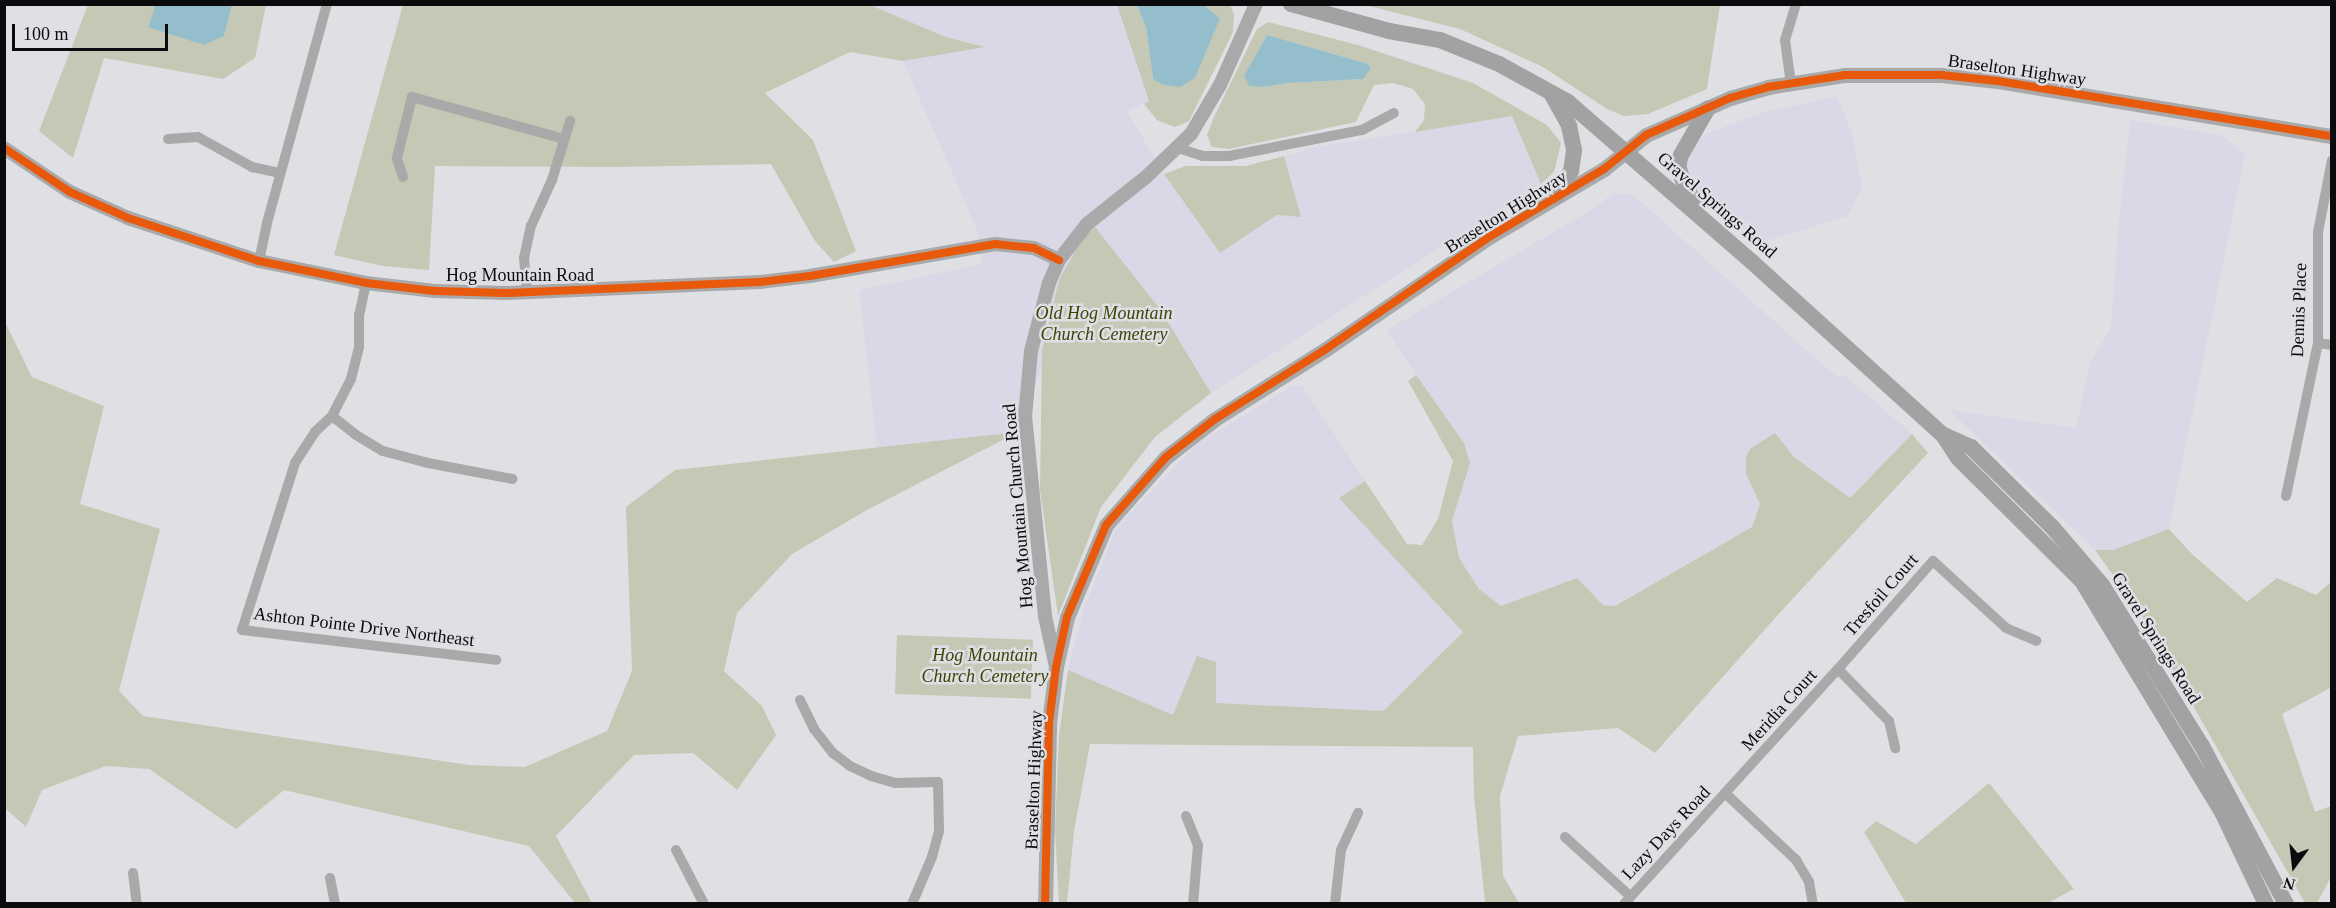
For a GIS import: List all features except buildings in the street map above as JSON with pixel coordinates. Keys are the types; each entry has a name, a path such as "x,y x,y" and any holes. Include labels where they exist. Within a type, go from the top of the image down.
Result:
{"main road":[{"name":"Gravel Springs Road","path":"1292,4 1380,29 1440,40 1499,64 1568,102 1626,151 1943,435 1958,458 2001,497 2082,581 2223,814 2266,903"},
{"name":"Braselton Highway","path":"1045,903 1049,723 1056,667 1067,617 1107,525 1166,457 1215,419 1326,349 1489,237 1604,170 1646,135 1730,98 1845,75 1950,76 1998,81 2331,136"},
{"path":"1551,93 1569,126 1574,150 1571,171 1556,197"},
{"path":"1708,108 1686,145 1678,166 1685,188 1716,231"},
{"name":"Gravel Springs Road","path":"1943,435 1971,447 2053,528 2102,585 2202,746 2286,903"}],"street":[{"path":"259,261 280,173 327,4"},
{"name":"Hog Mountain Church Road","path":"1056,667 1045,616 1025,417 1031,351 1049,283 1059,260 1074,239 1094,218 1178,148 1203,117 1220,85 1256,4"},
{"path":"1791,84 1785,40 1796,4"},
{"path":"403,177 397,158 412,97 564,139"},
{"path":"1178,148 1203,156 1229,156 1362,130 1394,113"},
{"path":"527,292 524,258 531,226 552,180 570,121"},
{"path":"168,138 198,137 252,167 280,173"},
{"name":"Hog Mountain Road","path":"4,148 61,186 93,204 259,261 366,283 435,291 527,292 760,282 810,276 995,244 1034,248 1059,260"},
{"name":"Dennis Place","path":"2286,496 2318,343 2318,232 2331,160"},
{"name":"Ashton Pointe Drive Northeast","path":"366,283 359,315 359,347 351,379 332,416 315,432 295,463 242,630 496,660"},
{"path":"2318,343 2331,345"},
{"path":"332,416 356,435 384,450 438,465 513,479"},
{"name":"Tresfoil Court","path":"1838,669 1933,561 2006,628 2036,641"},
{"name":"Meridia Court","path":"1725,793 1838,669 1889,721 1895,748"},
{"path":"800,700 814,729 833,753 850,766 871,776 895,783 938,782 939,831 932,857 912,903"},
{"name":"Lazy Days Road","path":"1627,900 1725,793 1796,860 1809,882 1813,903"},
{"path":"1335,903 1341,850 1358,813"},
{"path":"1186,816 1198,845 1192,903"},
{"path":"1565,837 1627,900"},
{"path":"676,850 704,903"},
{"path":"133,873 138,903"},
{"path":"330,878 335,903"}],"shaded area":[{"path":"870,5 1117,5 1149,101 1127,111 1164,174 1220,253 1277,215 1301,217 1284,156 1310,148 1512,116 1541,184 1211,393 1160,309 1059,280 1042,350 1042,367 1018,432 877,449 859,290 982,264 978,232 903,61 983,46 946,37"},
{"path":"1837,96 1853,136 1862,187 1848,216 1760,243 1697,188 1686,164 1688,151 1706,134 1761,113"},
{"path":"2130,120 2221,135 2245,154 2169,529 2113,550 2095,550 1949,410 2076,428 2090,362 2111,328"},
{"path":"1628,193 1647,207 1815,358 1839,378 1844,375 1912,434 1850,498 1794,457 1775,433 1746,474 1760,504 1752,527 1614,606 1603,605 1577,578 1501,606 1479,589 1459,558 1452,521 1470,463 1464,443 1442,415 1387,330 1591,210 1612,194"},
{"path":"1302,385 1365,481 1340,498 1463,631 1383,711 1216,703 1216,662 1173,716 1068,670 1083,611 1117,527 1198,443 1292,386"}],"green space":[{"path":"88,5 156,5 148,27 224,36 232,5 266,5 255,58 223,79 104,58 73,158 39,131"},
{"path":"403,5 870,5 946,37 985,47 903,61 850,52 765,93 813,140 856,251 834,262 815,241 771,164 619,167 435,166 429,270 383,266 334,255"},
{"path":"1117,5 1137,5 1146,27 1153,79 1220,18 1203,5 1230,5 1234,14 1233,32 1189,121 1175,127 1157,120 1144,104 1149,101"},
{"path":"1365,5 1720,5 1707,89 1648,114 1624,116 1607,109 1543,67 1460,29"},
{"path":"1268,22 1358,45 1473,83 1547,125 1561,143 1554,172 1541,184 1512,116 1415,132 1424,120 1425,104 1413,89 1393,83 1374,85 1356,122 1229,149 1212,147 1207,135 1257,29","holes":["1267,35 1365,63 1363,79 1289,83 1263,87 1244,77"]},
{"path":"1284,156 1301,217 1277,215 1220,253 1164,174 1186,166 1246,166"},
{"name":"Old Hog Mountain Church Cemetery","path":"1095,227 1160,309 1211,393 1155,437 1101,507 1058,616 1040,490 1042,350 1059,280 1082,239"},
{"path":"4,320 32,377 104,406 80,504 160,529 119,691 143,716 469,765 525,767 607,731 632,671 626,507 675,470 1018,432 867,510 792,554 737,613 724,671 762,706 776,735 737,790 693,753 634,755 556,836 592,903 575,903 529,846 284,790 236,829 149,769 106,766 42,790 26,827 5,808"},
{"path":"1416,375 1464,443 1470,463 1452,521 1459,558 1479,589 1501,606 1577,578 1603,605 1615,606 1752,527 1760,504 1746,474 1746,457 1750,449 1775,433 1794,457 1850,498 1912,434 1928,453 1785,607 1655,753 1618,728 1518,736 1500,796 1503,876 1519,903 1485,903 1474,796 1473,747 1090,744 1074,831 1067,903 1059,903 1055,830 1059,735 1068,670 1173,715 1197,656 1216,662 1216,703 1383,711 1463,632 1339,498 1365,481 1407,544 1422,545 1438,519 1453,461 1408,381"},
{"path":"2169,529 2192,554 2247,602 2277,578 2316,595 2331,582 2331,690 2330,688 2282,714 2315,812 2331,806 2331,877 2317,903 2305,903 2141,614 2095,550 2113,550"},
{"name":"Hog Mountain Church Cemetery","path":"897,635 1033,640 1031,699 895,694"},
{"path":"1989,783 2074,889 2048,903 1906,903 1864,832 1876,821 1916,844"}],"water":[{"path":"156,4 232,5 224,36 204,45 148,27"},
{"path":"1137,5 1203,5 1220,18 1195,78 1180,87 1164,85 1153,79 1146,27"},
{"path":"1267,35 1365,63 1371,68 1363,79 1289,83 1263,87 1249,86 1244,76"}],"cycle path":[{"path":"1045,904 1049,723 1056,667 1067,617 1106,525 1166,457 1215,419 1326,349 1489,237 1604,169 1646,135 1730,98 1768,87 1845,75 1941,75 1998,81 2332,136"},
{"path":"4,148 70,192 128,218 259,261 366,283 435,291 506,293 760,282 810,276 995,244 1034,248 1059,260"}]}
